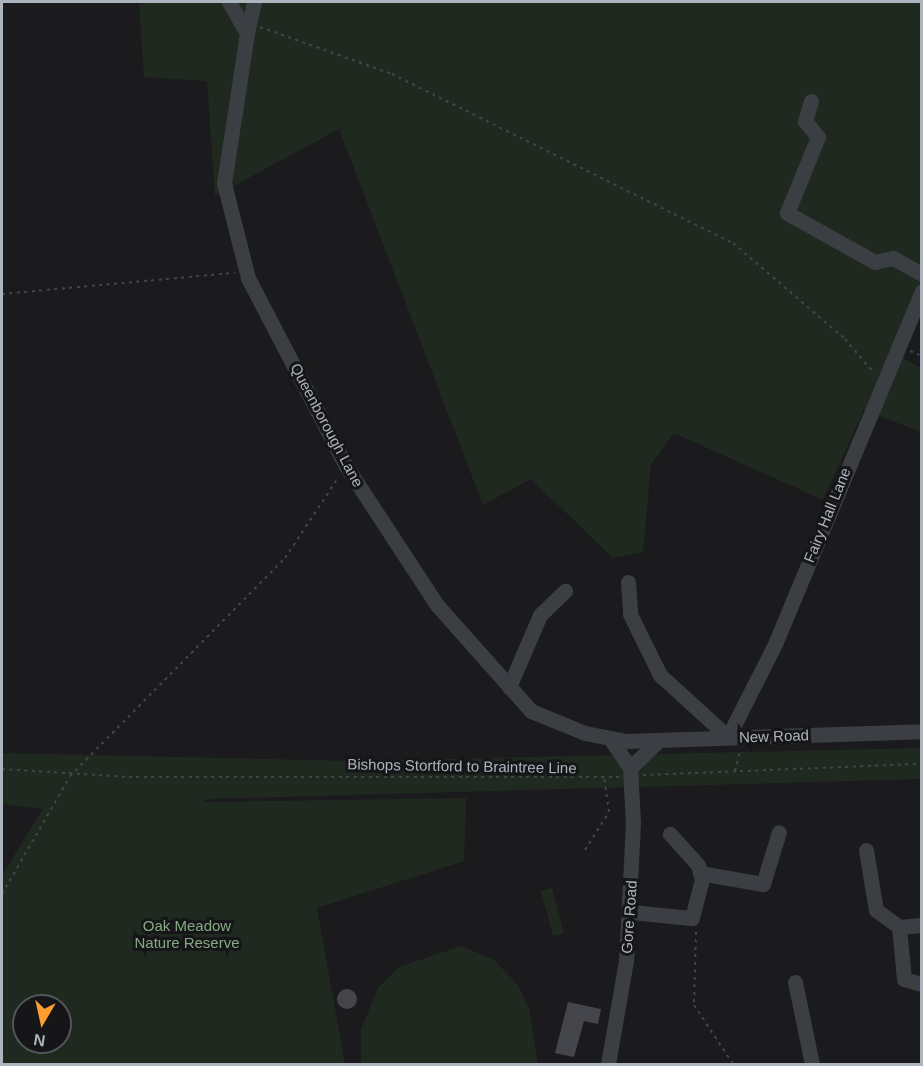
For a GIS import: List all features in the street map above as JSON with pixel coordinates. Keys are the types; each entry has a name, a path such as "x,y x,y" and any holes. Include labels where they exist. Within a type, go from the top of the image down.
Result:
{"street":[{"path":"229,2 248,28"},
{"name":"Queenborough Lane","path":"254,2 224,183 247,272 346,466 437,605 531,711 610,738 626,741"},
{"path":"811,101 805,121 818,137 787,213 875,262 893,258 921,274"},
{"name":"Fairy Hall Lane","path":"736,737 898,340 921,291"},
{"path":"628,582 630,614 660,675 736,737"},
{"path":"509,687 540,615 565,591"},
{"name":"New Road","path":"626,741 921,731"},
{"path":"610,738 628,777 658,741"},
{"name":"Gore Road","path":"608,1065 631,912 628,777"},
{"path":"670,834 700,873 763,884 778,832"},
{"path":"866,850 870,897 876,910 898,927 921,926"},
{"path":"631,912 692,918 700,873"},
{"path":"898,927 904,979 921,984"},
{"path":"795,982 812,1065"}],"path":[{"path":"248,28 392,74 733,243 845,339 881,381"},
{"path":"2,294 247,272"},
{"path":"2,894 70,776 285,558 346,466"},
{"path":"735,771 736,737"},
{"name":"Bishops Stortford to Braintree Line","path":"2,769 70,776 604,778 921,764"},
{"path":"585,850 609,812 604,778"},
{"path":"692,918 694,1005 733,1065"}],"green space":[{"path":"139,2 921,2 921,315 899,356 921,368 921,432 864,410 823,500 674,433 651,464 643,552 613,558 531,479 483,505 339,129 215,196 207,81 144,77"},
{"name":"Oak Meadow Nature Reserve","path":"921,748 921,779 206,799 204,802 466,798 464,861 317,908 345,1064 2,1064 2,875 43,809 2,804 2,753 354,761"},
{"path":"552,888 564,933 553,936 541,891"},
{"path":"461,946 493,959 518,985 529,1009 538,1064 361,1064 361,1029 378,988 399,967"}],"building":[{"path":"343,989 351,989 357,995 357,1003 351,1009 343,1009 337,1003 337,995"},
{"path":"568,1002 601,1009 598,1024 584,1021 574,1057 555,1053"}]}
